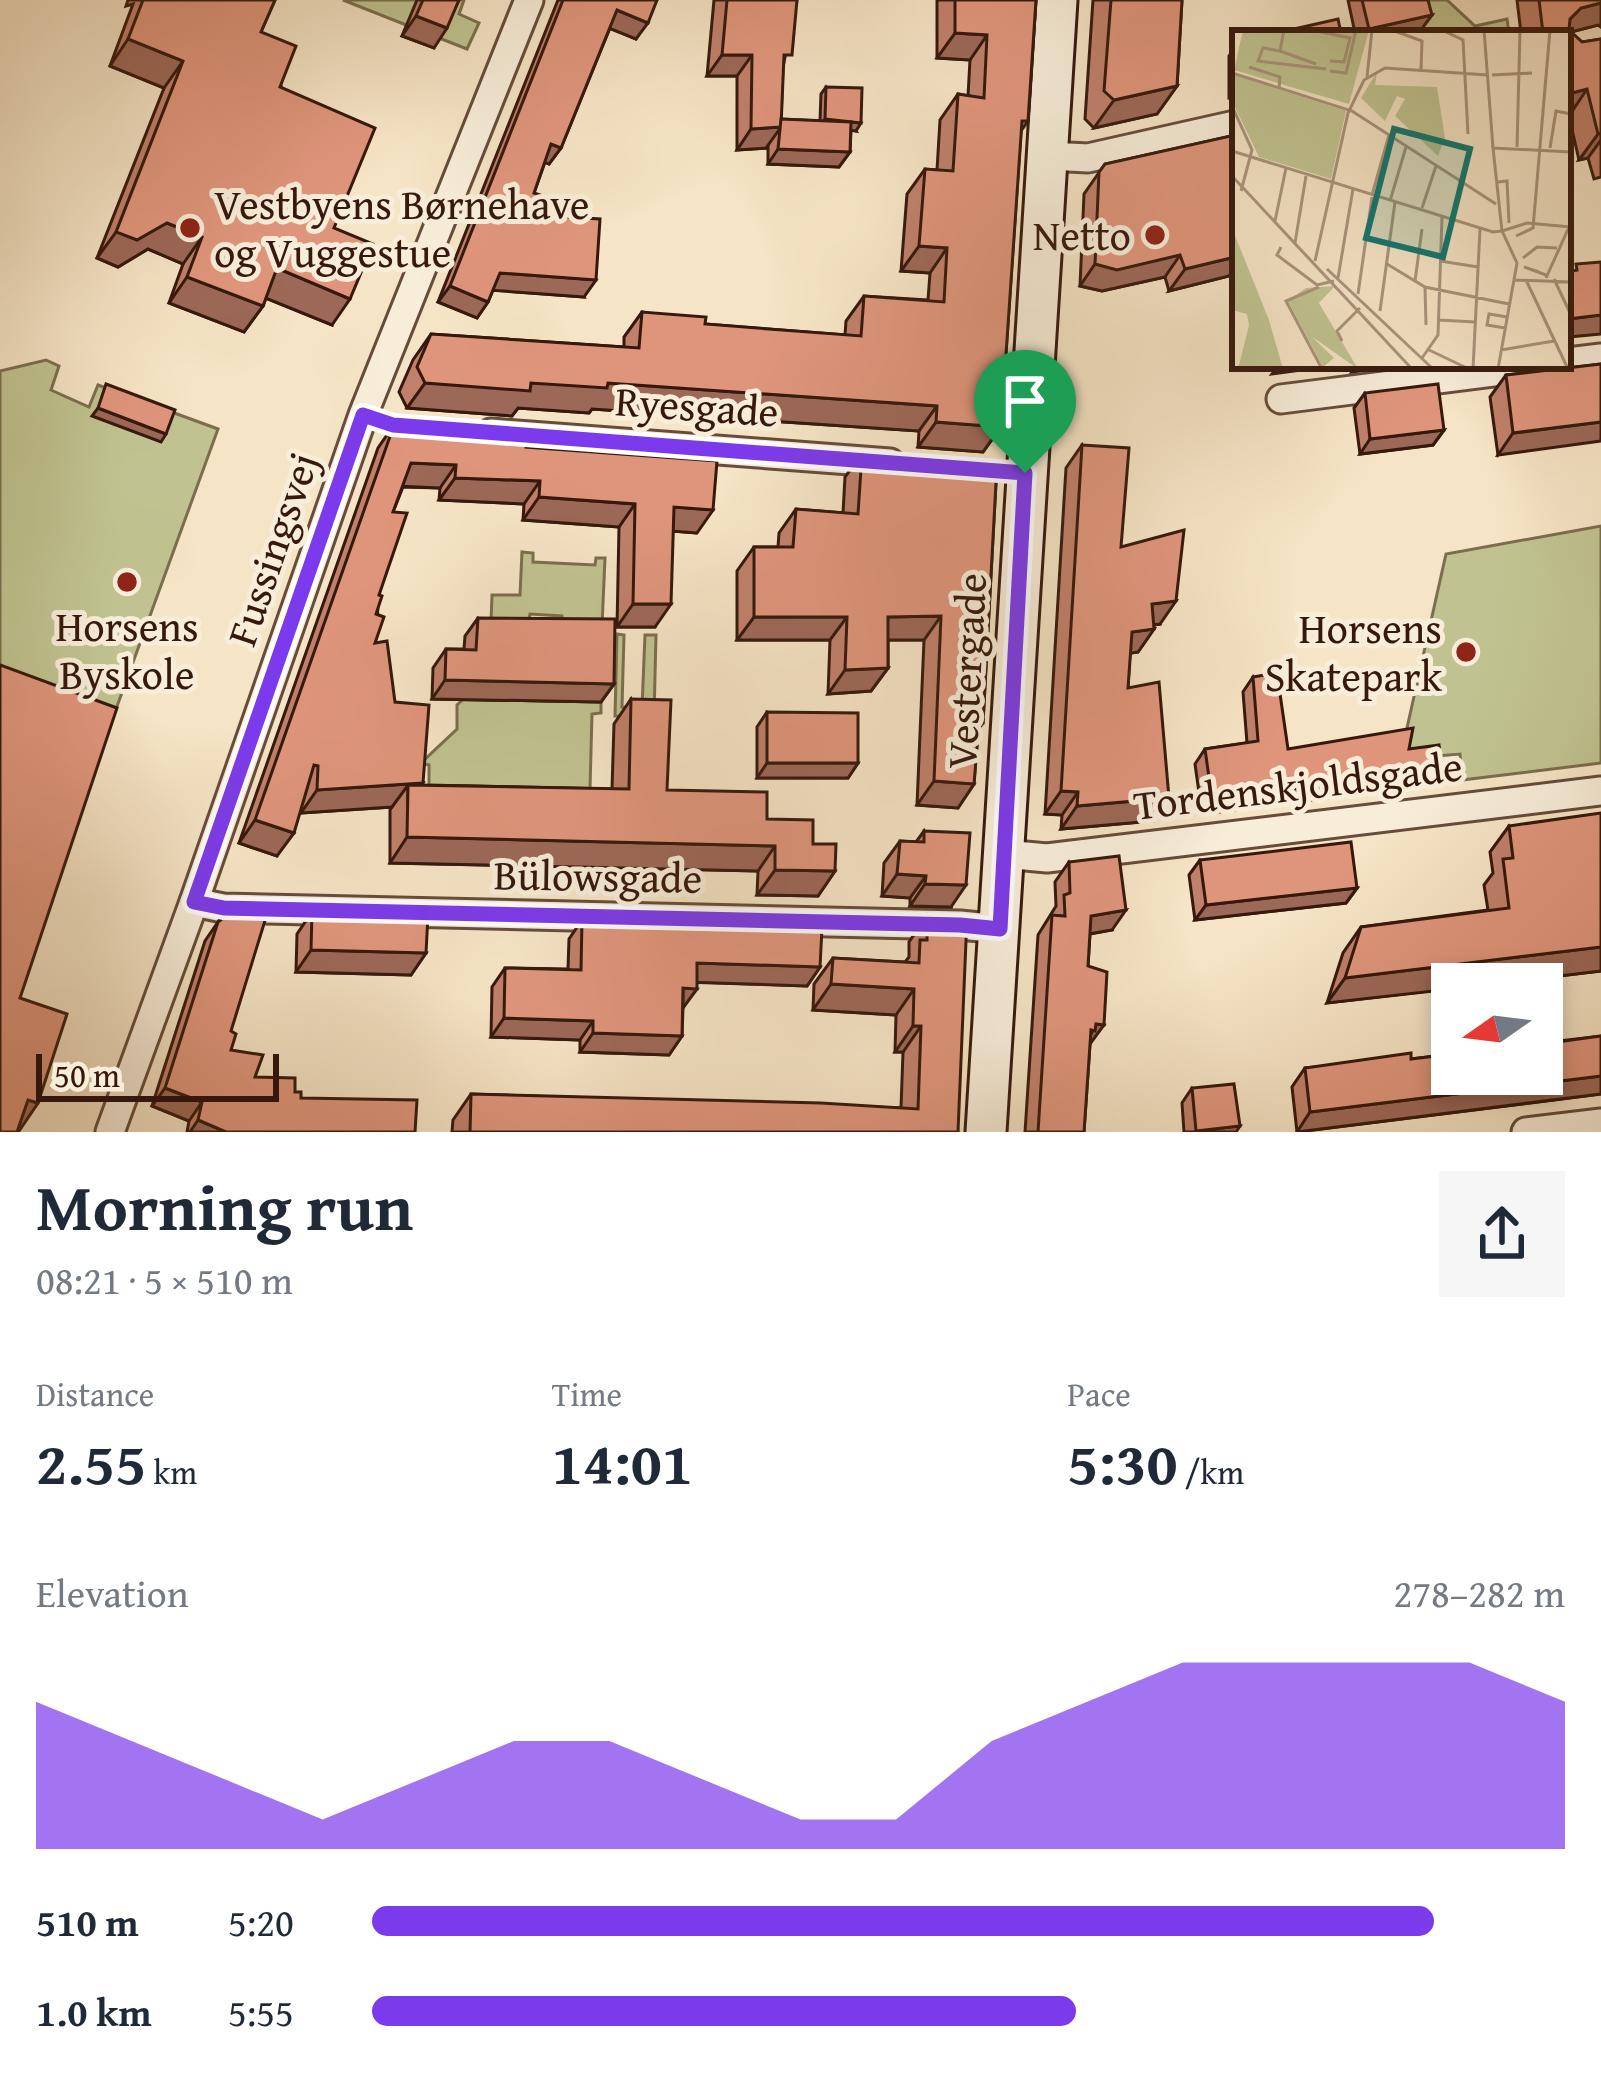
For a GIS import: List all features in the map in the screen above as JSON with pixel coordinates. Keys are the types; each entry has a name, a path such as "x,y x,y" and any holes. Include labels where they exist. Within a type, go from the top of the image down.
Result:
{"main road":[{"name":"Vestergade","path":"986,1132 1004,854 1014,472 1048,156 1057,0"}],"street":[{"name":"Fussingsvej","path":"110,1132 363,415 529,0"},
{"path":"1048,156 1088,158 1232,126"},
{"path":"1571,362 1601,358"},
{"path":"1281,399 1516,369"},
{"path":"363,415 393,425"},
{"name":"Ryesgade","path":"464,430 909,464"},
{"name":"Tordenskjoldsgade","path":"1004,854 1047,858 1601,791"},
{"name":"Bülowsgade","path":"194,902 224,908 1000,929"},
{"path":"1526,1132 1601,1123"}],"green space":[{"path":"343,0 464,0 459,14 479,23 467,49"},
{"path":"1414,0 1447,0 1475,26 1507,19 1509,30 1408,30"},
{"path":"46,360 59,366 51,390 89,407 98,385 218,429 112,720 0,700 0,371"},
{"path":"1601,526 1601,763 1462,780 1460,754 1400,759 1446,554"},
{"path":"522,552 533,553 533,562 595,565 596,558 605,558 602,626 563,625 562,616 530,614 528,624 491,622 492,595 520,595"},
{"path":"617,634 624,635 622,707 642,708 645,635 656,635 654,717 615,716"},
{"path":"487,678 487,700 601,702 601,713 592,714 590,789 429,785 429,765 421,763 457,729 457,705"}],"building":[{"path":"143,0 275,0 261,32 296,46 280,87 375,128 334,228 373,244 350,299 277,268 263,306 187,277 202,237 167,223 137,240 116,232 183,61 128,39"},
{"path":"423,0 459,0 447,28 416,16"},
{"path":"563,0 657,0 648,23 617,10 561,148 551,144 534,193 540,195 532,215 600,219 596,280 500,273 488,302 450,286"},
{"path":"727,0 797,0 792,55 784,55 781,127 751,129 752,55 722,55"},
{"path":"955,0 1036,0 1028,121 1022,121 1001,427 936,422 937,406 608,383 607,388 531,383 530,391 425,383 417,367 431,334 639,348 642,312 706,317 705,324 861,336 864,296 944,302 947,248 919,246 925,169 953,171 958,94 984,98 987,35 955,33"},
{"path":"1111,0 1182,0 1177,86 1114,100 1104,91"},
{"path":"1362,0 1428,0 1432,15 1369,29"},
{"path":"1539,0 1601,0 1581,8 1570,19 1569,30 1543,30"},
{"path":"1338,19 1340,30 1289,30"},
{"path":"1571,32 1582,42 1601,39 1598,134 1587,89 1571,93"},
{"path":"826,87 862,88 861,123 825,119"},
{"path":"781,119 851,122 850,152 778,149"},
{"name":"Netto","path":"1232,136 1232,258 1185,269 1180,255 1117,270 1095,264 1099,172 1105,164"},
{"path":"1601,262 1601,315 1571,319 1571,271 1577,270 1576,264"},
{"path":"1601,364 1601,422 1513,433 1506,375"},
{"path":"106,384 175,410 166,434 98,408"},
{"path":"1438,384 1444,430 1370,439 1365,393"},
{"path":"402,421 527,429 526,447 717,461 713,510 674,507 671,604 633,604 635,504 539,497 540,481 455,478 456,465 411,463 393,512 407,513 379,595 376,614 384,617 375,643 387,641 395,702 429,705 423,783 317,790 318,766 314,765 294,833 255,820 394,425"},
{"path":"1082,445 1129,448 1121,547 1184,530 1176,601 1152,604 1154,629 1132,632 1128,688 1159,682 1169,798 1077,806 1078,792 1061,791"},
{"path":"862,454 997,464 983,723 979,723 974,784 934,781 941,616 888,617 888,668 845,670 847,617 754,617 754,547 793,547 796,509 858,514"},
{"path":"478,618 615,619 614,684 445,680 446,649 476,650"},
{"path":"0,665 117,708 20,998 67,1014 38,1103 28,1100 17,1132 0,1132"},
{"path":"1277,673 1288,749 1413,728 1409,749 1439,745 1442,769 1212,799 1205,749 1258,741 1253,677"},
{"path":"631,699 671,700 667,790 767,792 767,819 813,820 813,844 836,844 835,871 775,870 775,846 407,837 408,785 629,789"},
{"path":"767,712 858,713 858,763 767,763"},
{"path":"1601,813 1601,947 1431,963 1431,968 1345,978 1361,927 1509,908 1503,859 1513,858 1509,826"},
{"path":"924,831 970,833 966,885 925,884 926,876 897,874 900,841 924,842"},
{"path":"1351,842 1357,888 1206,905 1200,860"},
{"path":"1119,856 1126,910 1091,916 1088,966 1107,972 1104,1025 1096,1024 1095,1031 1091,1030 1084,1132 1038,1132 1052,915 1065,916 1069,862"},
{"path":"312,912 428,915 426,953 311,950"},
{"path":"267,914 231,1031 236,1034 231,1050 263,1055 255,1077 295,1078 295,1092 301,1092 301,1098 417,1100 415,1132 226,1132 198,1120 202,1102 165,1088 218,922 227,915"},
{"path":"927,916 967,917 958,1132 470,1132 471,1094 918,1109 921,1026 913,1026 914,989 831,984 833,958 919,963 920,940 927,940"},
{"path":"582,920 822,928 820,967 697,963 697,989 683,988 682,1036 593,1033 593,1021 504,1018 505,968 581,970"},
{"path":"1601,1036 1601,1076 1563,1081 1563,1041"},
{"path":"1411,1053 1411,1059 1431,1057 1431,1095 1447,1095 1310,1112 1305,1068"},
{"path":"1234,1084 1240,1126 1196,1131 1192,1088"}],"place":[{"name":"Vestbyens Børnehave og Vuggestue","path":"190,228"},
{"name":"Netto","path":"1155,235"},
{"name":"Horsens Byskole","path":"127,582"},
{"name":"Horsens Skatepark","path":"1466,652"}],"route":[{"path":"363,415 393,425 1025,473 1000,929 224,908 194,902 363,415"}]}
